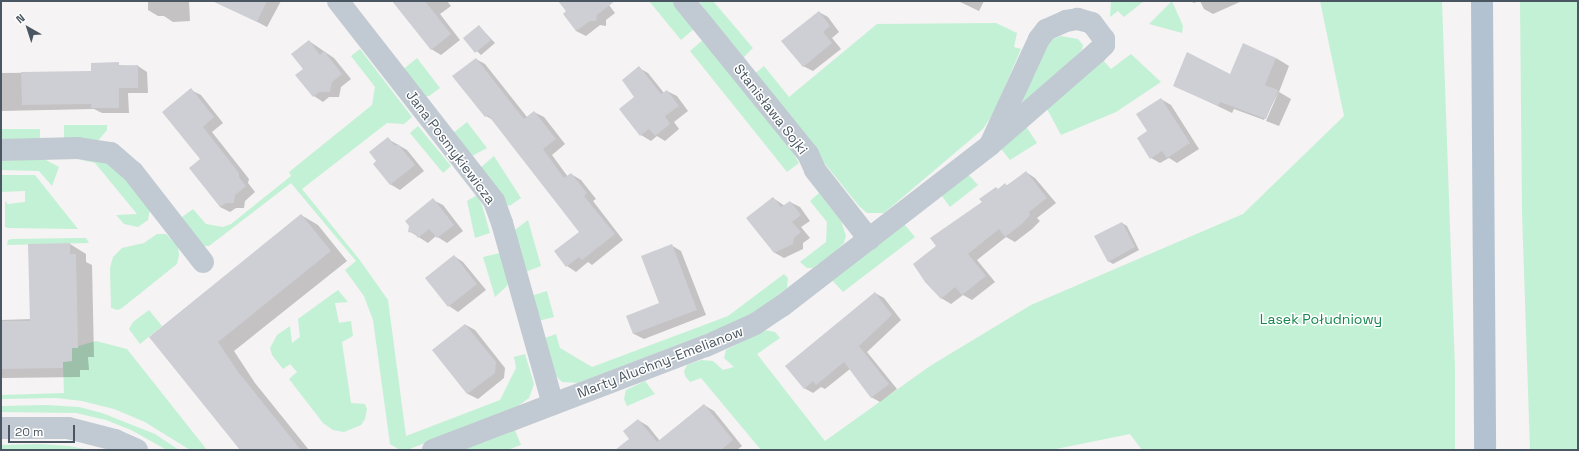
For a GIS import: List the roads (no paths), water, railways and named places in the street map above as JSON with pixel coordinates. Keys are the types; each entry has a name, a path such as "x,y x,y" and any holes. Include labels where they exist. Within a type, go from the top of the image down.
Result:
{"main road":[{"path":"1482,1 1485,450"}],"street":[{"name":"Jana Posmykiewicza","path":"338,1 494,201 502,223 553,404"},
{"name":"Stanisława Sojki","path":"684,1 808,154 815,170 868,239"},
{"name":"Marty Aluchny-Emelianow","path":"433,450 719,341 755,324 990,145 1104,45 1101,32 1092,23 1078,19 1066,21 1046,30 1039,39 990,145"},
{"path":"1,150 55,148 97,149 111,153 133,172 203,262"},
{"path":"1,428 68,428 115,440 136,450"}],"park label":[{"name":"Lasek Południowy","path":"1321,319"}]}
